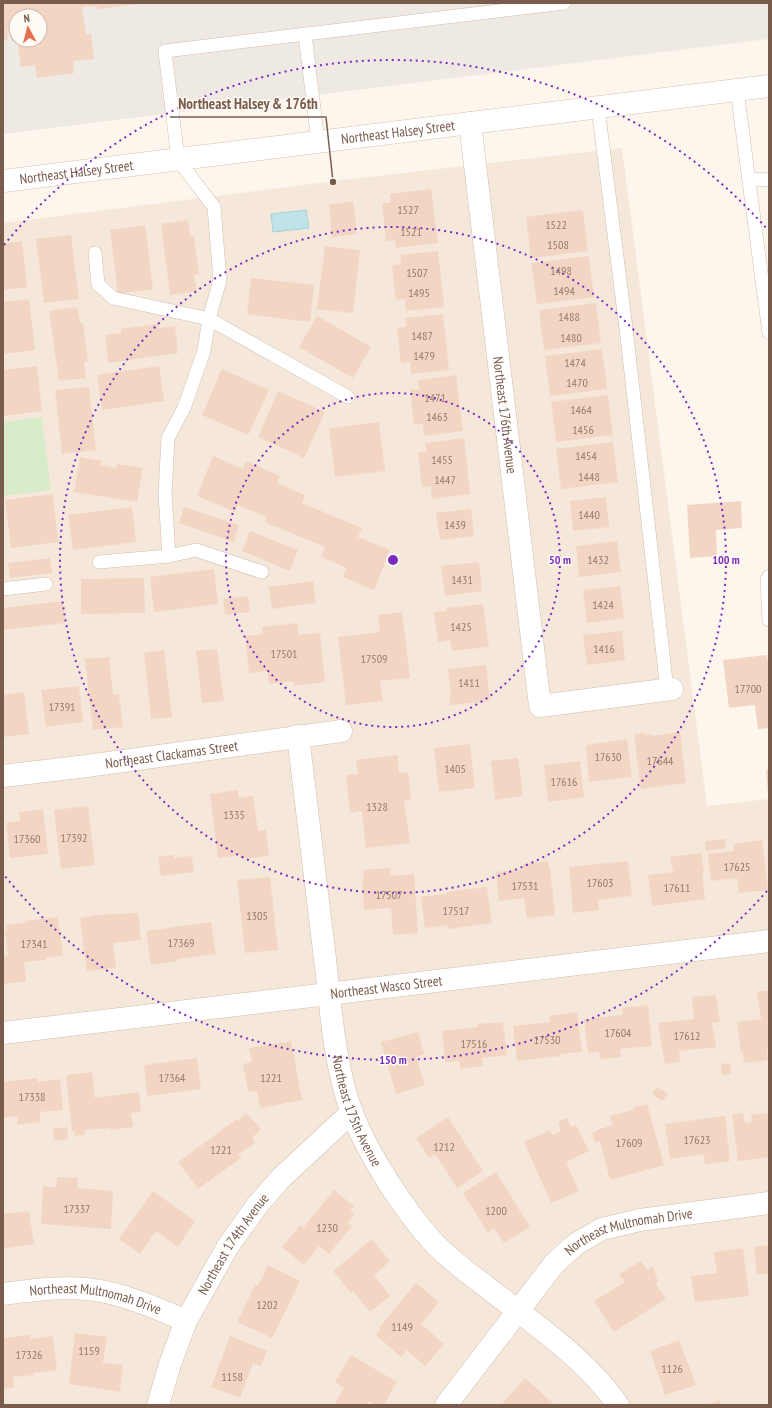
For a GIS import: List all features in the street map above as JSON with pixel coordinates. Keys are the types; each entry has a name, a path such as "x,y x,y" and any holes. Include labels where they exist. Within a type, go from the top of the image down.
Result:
{"street":[{"name":"Northeast Halsey Street","path":"3,181 769,86"},
{"name":"Northeast 176th Avenue","path":"470,123 540,706 670,690"},
{"name":"Northeast Clackamas Street","path":"3,776 87,766 340,731"},
{"name":"Northeast 175th Avenue","path":"298,736 338,1057 352,1112 366,1144 417,1223 435,1244 457,1265 518,1311"},
{"name":"Northeast Wasco Street","path":"3,1033 769,941"},
{"name":"Northeast 174th Avenue","path":"158,1405 170,1364 186,1321 228,1246 259,1203 281,1178 352,1112"},
{"name":"Northeast Multnomah Drive","path":"518,1311 554,1264 576,1244 602,1229 640,1220 769,1203"},
{"name":"Northeast Multnomah Drive","path":"3,1294 38,1290 70,1289 101,1291 143,1303 186,1321"},
{"path":"446,1405 518,1311 591,1371 618,1405"}],"lane":[{"path":"169,556 165,494 168,438 184,408 204,351 209,319 220,280 214,207 178,160 165,51 564,3"},
{"path":"304,34 318,142"},
{"path":"737,90 750,178 769,333"},
{"path":"598,108 670,690"},
{"path":"750,178 769,180"},
{"path":"95,253 98,284 113,298 209,319 348,397"},
{"path":"99,562 169,556 196,550 262,572"},
{"path":"769,576 767,579 769,620"},
{"path":"3,589 46,584"}],"shaded area":[{"path":"3,3 769,3 769,39 3,134"},
{"path":"622,148 707,806 769,799 769,1405 3,1405 3,223 351,179"}],"green space":[{"path":"42,417 51,490 3,496 3,422"}],"water":[{"path":"306,210 309,228 273,232 271,214"}],"building":[{"path":"3,3 138,3 97,9 97,6 82,7 86,35 91,34 94,59 73,61 74,73 37,78 35,65 21,67 19,48 48,48 48,8 8,8 8,40 3,41"},
{"path":"431,189 438,243 396,248 395,240 386,241 382,203 391,203 390,194"},
{"path":"353,201 357,234 332,237 329,205"},
{"path":"583,210 588,251 531,258 526,217"},
{"path":"188,220 190,236 194,236 199,275 194,275 197,291 170,295 161,224"},
{"path":"145,225 153,289 118,294 110,230"},
{"path":"71,235 79,299 44,303 36,239"},
{"path":"22,241 27,287 3,290 3,244"},
{"path":"325,246 360,250 353,313 317,309"},
{"path":"438,251 444,307 406,311 405,299 396,300 392,265 401,264 400,255"},
{"path":"589,256 594,297 537,304 531,263"},
{"path":"251,278 314,285 310,322 247,314"},
{"path":"29,299 35,350 3,354 3,302"},
{"path":"596,303 601,343 544,350 539,310"},
{"path":"77,307 80,323 83,323 88,361 84,362 86,378 59,381 49,311"},
{"path":"443,314 449,370 411,374 410,362 401,363 397,328 406,327 405,318"},
{"path":"317,316 371,347 353,378 299,347"},
{"path":"158,324 159,328 175,326 178,353 108,363 105,335 121,333 121,329"},
{"path":"602,349 607,389 550,396 545,356"},
{"path":"37,366 42,411 3,416 3,370"},
{"path":"159,366 164,401 102,410 97,375"},
{"path":"222,369 269,390 248,435 202,415"},
{"path":"456,375 463,431 424,436 423,424 414,424 410,390 419,389 418,380"},
{"path":"89,387 96,450 62,454 55,390"},
{"path":"278,391 325,412 304,458 258,437"},
{"path":"608,395 613,435 556,442 551,402"},
{"path":"379,422 385,471 335,477 329,428"},
{"path":"464,438 470,494 432,499 431,486 422,487 418,453 427,451 425,443"},
{"path":"613,442 618,482 561,489 556,449"},
{"path":"213,456 243,469 246,461 280,476 277,483 305,495 302,503 362,528 358,537 390,550 374,590 343,577 347,568 321,557 325,547 265,522 267,517 238,505 235,512 197,496"},
{"path":"80,457 101,461 101,465 116,468 117,464 143,468 137,502 74,492"},
{"path":"53,494 58,542 11,548 5,500"},
{"path":"606,497 609,527 573,531 570,501"},
{"path":"741,501 742,528 716,530 717,556 690,558 687,505"},
{"path":"132,507 136,542 73,550 68,515"},
{"path":"184,507 239,525 234,542 179,523"},
{"path":"471,509 474,536 440,540 436,513"},
{"path":"250,531 298,550 290,571 242,551"},
{"path":"617,541 621,572 579,577 576,546"},
{"path":"50,558 52,573 10,578 8,563"},
{"path":"479,562 482,591 445,596 441,566"},
{"path":"214,569 218,604 154,612 150,577"},
{"path":"144,578 145,613 81,614 81,579"},
{"path":"313,581 316,603 272,609 269,587"},
{"path":"620,586 624,618 587,623 583,590"},
{"path":"248,596 250,612 225,615 223,599"},
{"path":"63,601 65,623 3,630 3,608"},
{"path":"483,604 489,647 452,651 450,640 438,642 434,612 447,611 446,608"},
{"path":"402,612 410,678 380,681 383,701 346,705 338,637 380,632 378,615"},
{"path":"297,623 299,635 320,633 325,682 294,686 293,681 269,684 267,671 249,673 245,636 263,634 262,627"},
{"path":"622,631 625,660 587,665 583,635"},
{"path":"217,649 224,701 202,703 196,651"},
{"path":"164,650 172,717 151,719 144,653"},
{"path":"767,655 769,671 769,728 758,729 755,705 729,708 723,660"},
{"path":"109,657 113,695 119,694 123,727 93,730 85,659"},
{"path":"486,665 490,701 450,705 449,695 451,694 448,669"},
{"path":"79,686 83,722 46,727 41,690"},
{"path":"24,692 29,734 3,737 3,695"},
{"path":"680,732 686,783 641,789 634,734 645,733 645,735 651,734 651,736"},
{"path":"627,739 632,777 589,782 586,745"},
{"path":"470,744 475,788 439,792 434,748"},
{"path":"398,755 399,773 408,772 411,799 404,800 410,843 366,848 362,811 350,813 346,775 358,774 356,760"},
{"path":"518,758 523,796 495,800 491,761"},
{"path":"580,761 584,797 548,802 544,765"},
{"path":"769,769 769,793 768,793 766,770"},
{"path":"238,790 239,798 253,796 258,831 266,830 269,856 241,859 240,855 218,858 210,794"},
{"path":"88,806 95,865 61,869 54,810"},
{"path":"43,809 48,854 10,858 6,823 20,821 19,812"},
{"path":"725,839 726,848 706,851 705,841"},
{"path":"762,840 768,890 739,893 737,878 711,881 708,854 734,851 733,844"},
{"path":"701,853 704,873 702,873 705,899 652,906 648,875 673,872 670,857"},
{"path":"174,855 174,858 192,856 194,872 161,876 158,857"},
{"path":"548,861 555,915 527,918 524,898 499,901 496,872 523,869 523,864"},
{"path":"628,861 632,896 598,900 599,910 573,913 569,867"},
{"path":"390,868 391,876 414,874 418,933 393,935 391,908 364,910 362,879 364,879 363,870"},
{"path":"270,877 278,950 245,953 237,880"},
{"path":"487,887 492,923 449,929 448,925 425,928 421,897"},
{"path":"138,913 141,940 113,943 116,968 87,971 80,918 95,915"},
{"path":"58,917 63,956 46,958 46,960 24,962 26,981 3,984 3,956 8,955 5,931 7,931 6,925"},
{"path":"211,922 216,954 177,959 177,961 151,965 146,931"},
{"path":"769,990 768,1060 744,1063 743,1053 741,1053 737,1022 761,1019 757,992"},
{"path":"716,995 720,1022 712,1023 716,1047 679,1051 680,1062 665,1064 658,1023 694,1019 692,997"},
{"path":"648,1005 652,1046 620,1049 621,1057 600,1059 599,1052 588,1053 584,1019 623,1015 622,1008"},
{"path":"577,1012 582,1052 517,1061 513,1026 550,1022 549,1016"},
{"path":"503,1022 507,1055 482,1058 483,1066 460,1069 459,1061 445,1062 442,1031 478,1027 478,1024"},
{"path":"418,1032 424,1054 416,1057 425,1085 396,1094 381,1042"},
{"path":"291,1041 302,1100 260,1108 257,1091 248,1092 243,1064 252,1062 249,1048"},
{"path":"197,1058 201,1089 147,1096 144,1065"},
{"path":"730,1063 731,1074 722,1075 721,1064"},
{"path":"92,1072 95,1098 139,1092 141,1112 131,1113 133,1127 111,1130 110,1128 84,1130 85,1135 75,1136 75,1131 72,1131 66,1075"},
{"path":"37,1078 38,1082 60,1079 63,1110 40,1112 40,1122 17,1125 17,1116 3,1118 3,1082"},
{"path":"657,1087 668,1094 662,1101 652,1094"},
{"path":"647,1104 664,1165 610,1180 600,1141 595,1143 592,1133 613,1125 610,1116 634,1110 633,1108"},
{"path":"246,1113 261,1129 252,1138 255,1143 238,1155 241,1158 198,1189 178,1162 237,1119 239,1121"},
{"path":"743,1113 745,1123 752,1122 751,1115 769,1113 769,1157 738,1161 732,1114"},
{"path":"725,1116 730,1161 705,1164 704,1154 670,1159 665,1124"},
{"path":"448,1117 483,1171 457,1188 435,1154 429,1158 416,1138"},
{"path":"567,1118 571,1127 576,1125 589,1151 566,1162 579,1191 551,1203 524,1142 550,1130 552,1135 561,1131 558,1122"},
{"path":"67,1127 68,1139 54,1141 53,1129"},
{"path":"496,1172 530,1227 504,1243 494,1228 488,1233 463,1193"},
{"path":"57,1177 78,1178 77,1188 113,1191 111,1229 41,1224 43,1186 56,1187"},
{"path":"334,1190 354,1206 350,1211 354,1214 348,1223 352,1226 329,1254 319,1246 304,1265 282,1247 300,1225 303,1228"},
{"path":"153,1191 195,1221 178,1247 156,1231 140,1254 119,1239"},
{"path":"29,1211 34,1244 3,1249 3,1214"},
{"path":"372,1239 390,1261 374,1275 390,1296 370,1312 353,1291 351,1293 333,1271"},
{"path":"769,1245 769,1273 757,1275 754,1247"},
{"path":"743,1248 749,1296 695,1302 691,1276 717,1273 714,1252"},
{"path":"641,1261 647,1270 653,1266 658,1282 656,1284 666,1299 614,1332 594,1301 625,1282 619,1274"},
{"path":"268,1265 300,1281 272,1338 237,1322 255,1285 258,1286"},
{"path":"416,1283 439,1302 421,1324 444,1344 425,1366 407,1350 401,1357 376,1335 381,1329 379,1328"},
{"path":"75,1333 107,1337 103,1363 123,1365 120,1392 69,1384"},
{"path":"30,1335 31,1339 53,1336 57,1370 33,1373 34,1375 13,1377 14,1387 3,1389 3,1338"},
{"path":"230,1336 267,1351 261,1366 253,1363 240,1398 211,1387"},
{"path":"679,1340 696,1385 665,1395 650,1351"},
{"path":"351,1355 397,1382 384,1405 375,1405 369,1401 367,1405 338,1405 335,1403 344,1388 335,1382"},
{"path":"525,1378 555,1405 501,1405"},
{"path":"719,1400 721,1405 706,1405"}],"place":[{"name":"Northeast Halsey & 176th","path":"333,182"}]}
